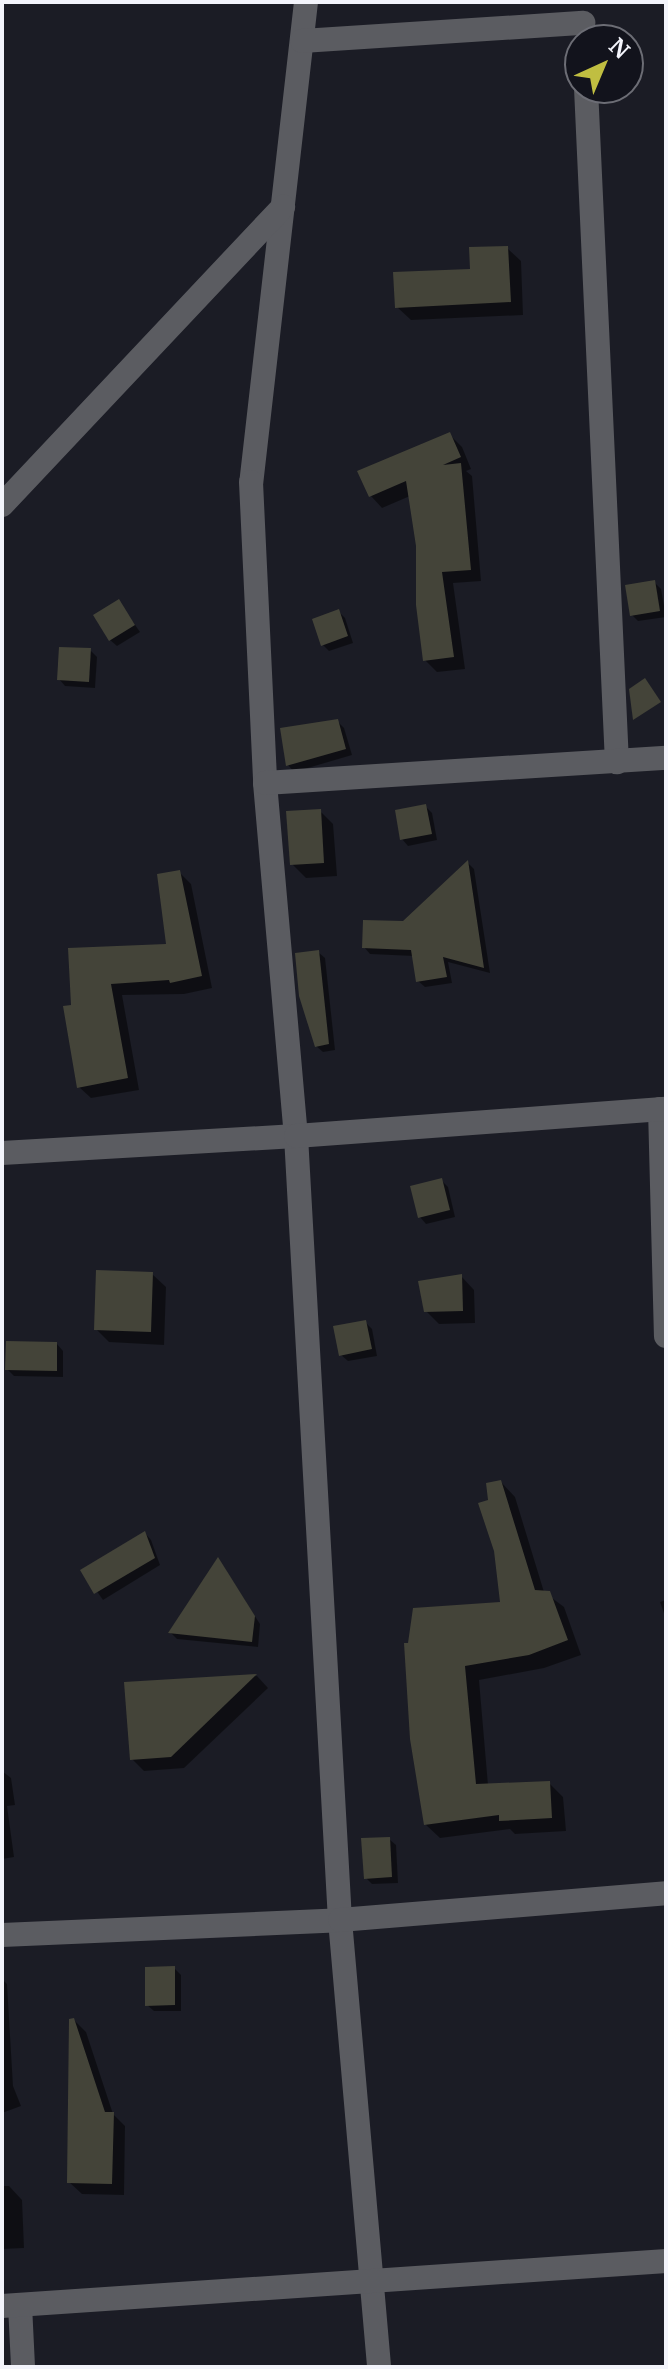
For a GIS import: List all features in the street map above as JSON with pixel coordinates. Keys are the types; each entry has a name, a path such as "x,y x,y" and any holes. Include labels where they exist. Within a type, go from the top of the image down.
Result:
{"street":[{"path":"306,2 251,482 265,783 296,1136 340,1920 374,2280 379,2367"},
{"path":"302,41 583,22"},
{"path":"587,104 617,762"},
{"path":"2,505 283,207"},
{"path":"265,783 666,758"},
{"path":"2,1153 296,1136 663,1109 666,1336"},
{"path":"2,1935 340,1920 666,1893"},
{"path":"23,2367 11,2305 666,2261"}],"building":[{"path":"508,246 511,302 395,308 393,272 470,269 469,247"},
{"path":"450,432 461,457 443,465 461,463 471,570 442,572 454,657 423,661 416,605 416,546 406,481 369,497 357,471"},
{"path":"655,580 660,611 630,616 625,585"},
{"path":"119,599 135,625 109,641 93,615"},
{"path":"339,609 348,636 321,646 312,619"},
{"path":"59,647 91,648 89,682 57,680"},
{"path":"645,678 661,702 633,720 629,689"},
{"path":"338,719 346,749 286,766 280,728"},
{"path":"426,804 432,834 400,840 395,810"},
{"path":"321,809 324,863 290,865 286,811"},
{"path":"468,860 484,968 443,957 447,977 416,982 411,950 362,948 363,920 403,921"},
{"path":"180,870 202,976 170,983 169,980 111,984 128,1078 77,1088 63,1006 71,1005 68,948 166,944 157,874"},
{"path":"319,950 329,1044 315,1047 299,996 295,953"},
{"path":"442,1178 450,1210 418,1218 410,1186"},
{"path":"96,1270 153,1272 151,1332 94,1330"},
{"path":"462,1274 463,1311 424,1312 418,1281"},
{"path":"366,1320 372,1349 339,1356 333,1326"},
{"path":"6,1341 57,1342 57,1371 5,1370"},
{"path":"501,1480 535,1590 550,1591 568,1640 529,1655 465,1666 476,1784 550,1781 552,1818 499,1821 499,1815 424,1825 410,1739 404,1643 408,1643 413,1608 500,1602 494,1551 478,1503 488,1500 486,1483"},
{"path":"145,1531 155,1558 94,1594 80,1570"},
{"path":"218,1557 255,1616 252,1642 168,1633"},
{"path":"257,1674 171,1757 130,1760 124,1682"},
{"path":"390,1837 392,1877 364,1879 361,1838"},
{"path":"175,1966 175,2005 145,2006 145,1967"},
{"path":"74,2018 105,2112 114,2112 112,2184 67,2183 69,2019"}]}
